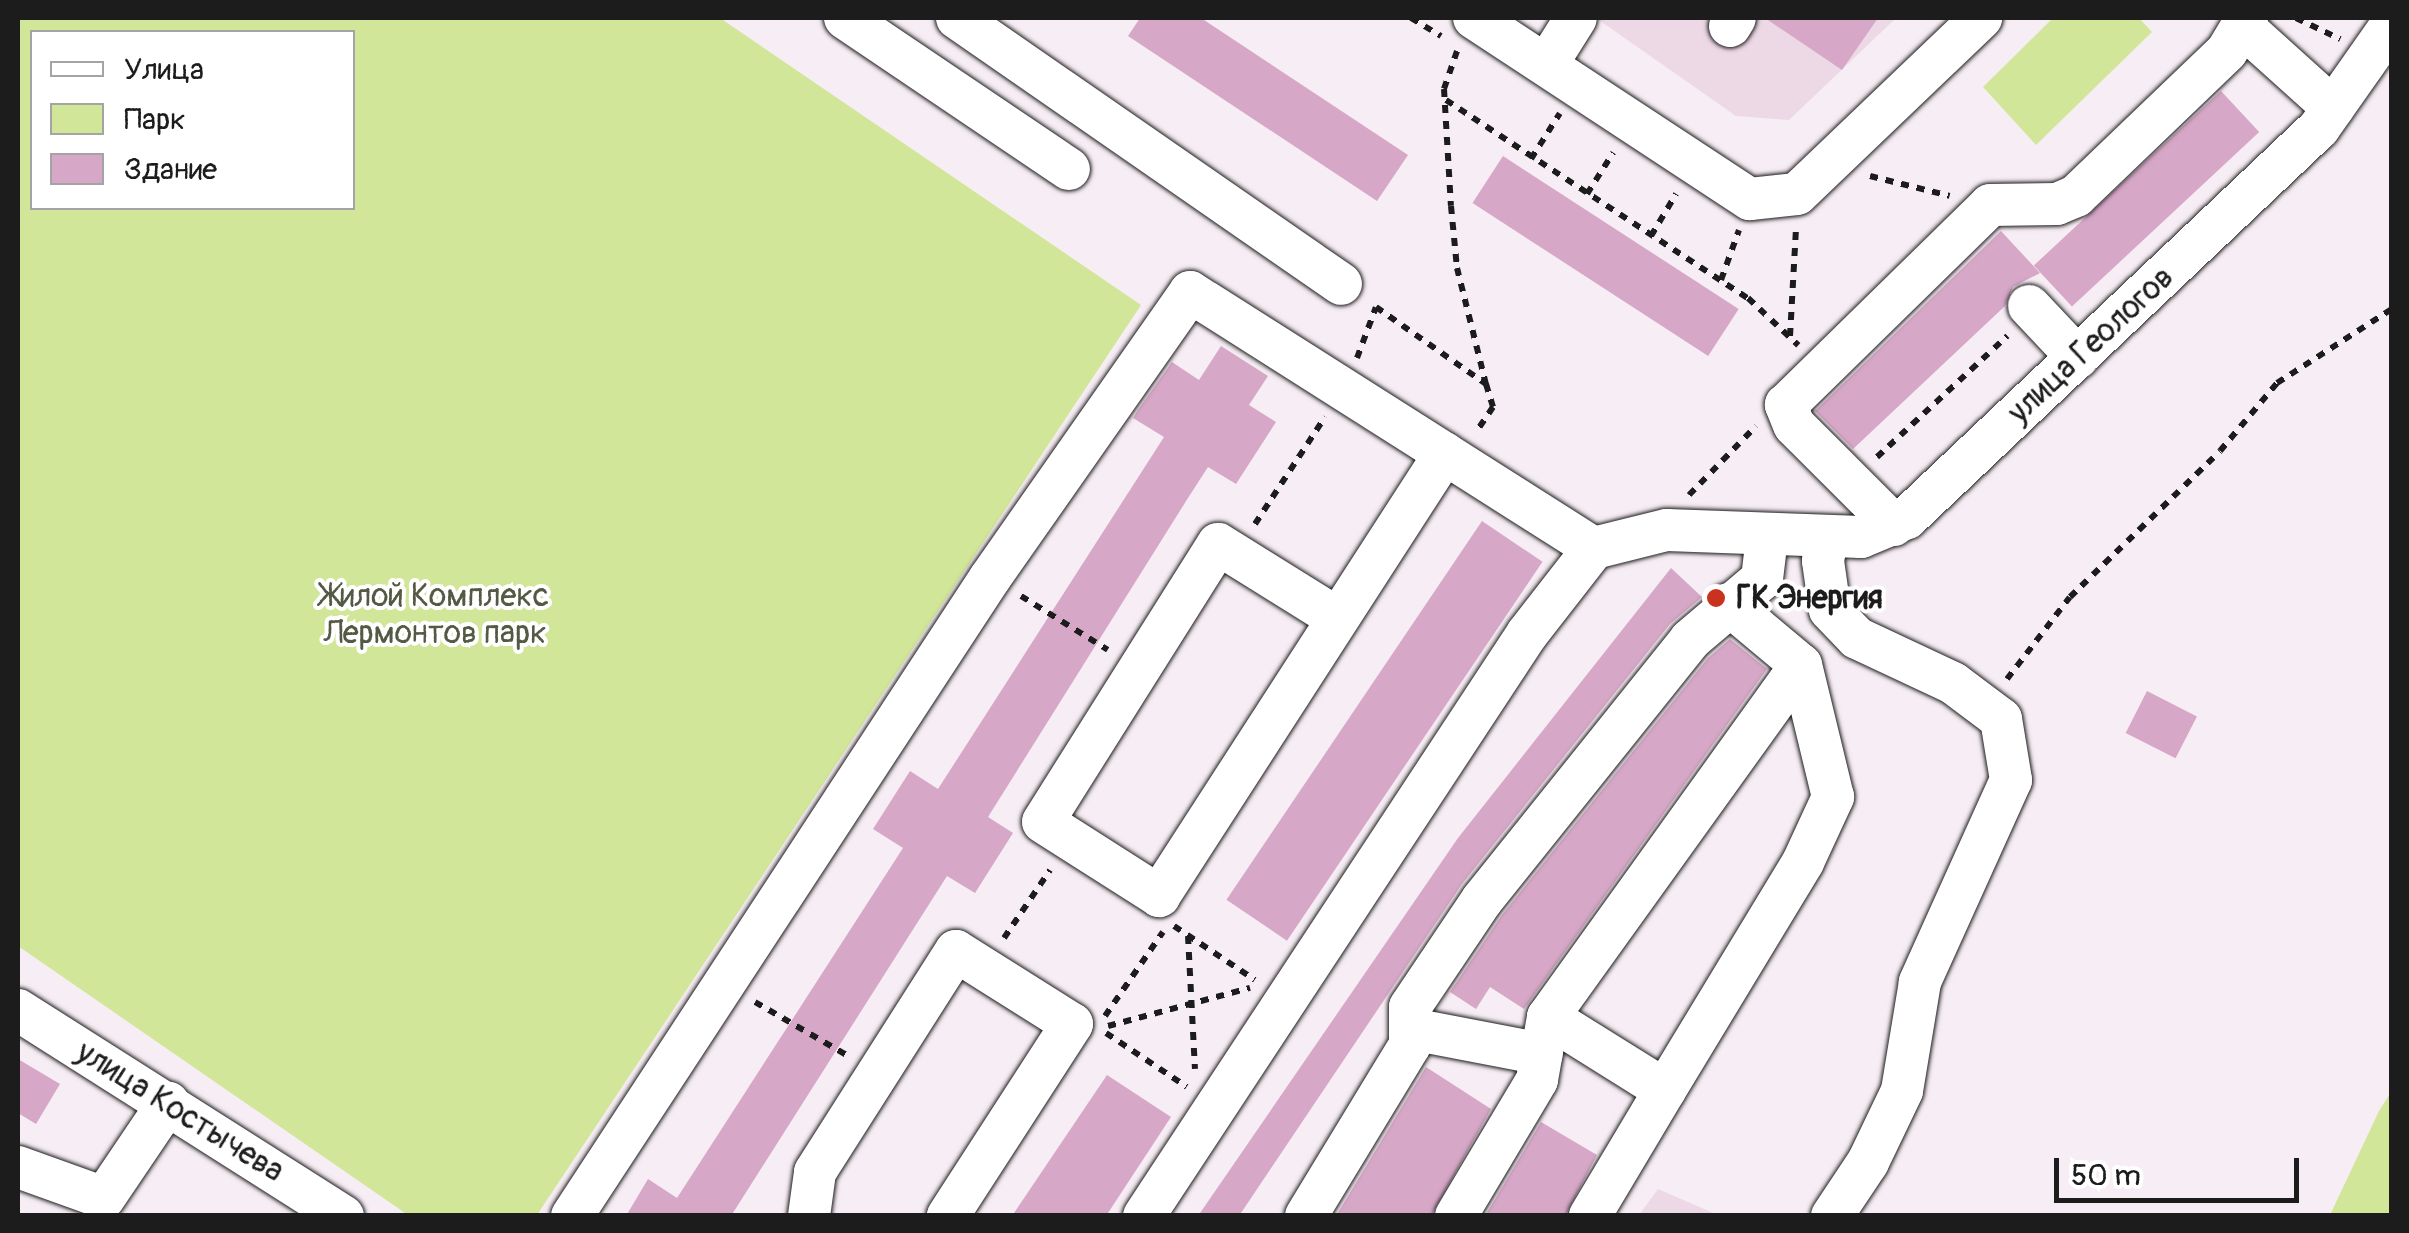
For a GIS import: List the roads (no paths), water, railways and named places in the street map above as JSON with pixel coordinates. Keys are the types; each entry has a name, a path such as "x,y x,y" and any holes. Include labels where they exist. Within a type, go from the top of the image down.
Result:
{"street":[{"path":"846,18 1069,169"},
{"path":"957,18 1341,284"},
{"path":"1474,18 1750,199 1811,180 1982,18"},
{"path":"1562,74 1576,18"},
{"path":"1894,525 1788,410 1799,387 1804,353 1990,205 2057,204 2076,196 2227,51 2245,22 2333,108"},
{"name":"улица Геологов","path":"1594,548 1667,530 1827,540 1894,525 2078,358 2333,108 2381,39"},
{"path":"572,1216 990,578 1190,292 1345,386 1594,548 1527,634 1144,1216"},
{"path":"2031,309 2078,358"},
{"path":"1337,618 1218,544 1044,822 1164,910 1337,618 1451,457"},
{"path":"1306,1216 1410,1044 1410,1007 1482,900 1690,640 1762,579 1767,537"},
{"path":"1827,540 1830,610 1858,638 1953,684 2001,719 2011,780 1920,982 1902,1091 1868,1162 1832,1216"},
{"path":"1590,1216 1803,862 1833,797 1801,665 1728,604"},
{"path":"1456,1216 1538,1080 1545,1036 1801,665"},
{"path":"809,1216 815,1172 956,951 1072,1024 948,1216"},
{"name":"улица Костычева","path":"18,1010 343,1216"},
{"path":"1412,1029 1545,1036 1665,1090"},
{"path":"18,1166 99,1206 168,1104"}],"place":[{"name":"ГК Энергия","path":"1716,598"}],"park label":[{"name":"Жилой Комплекс Лермонтов парк","path":"435,616"}]}
